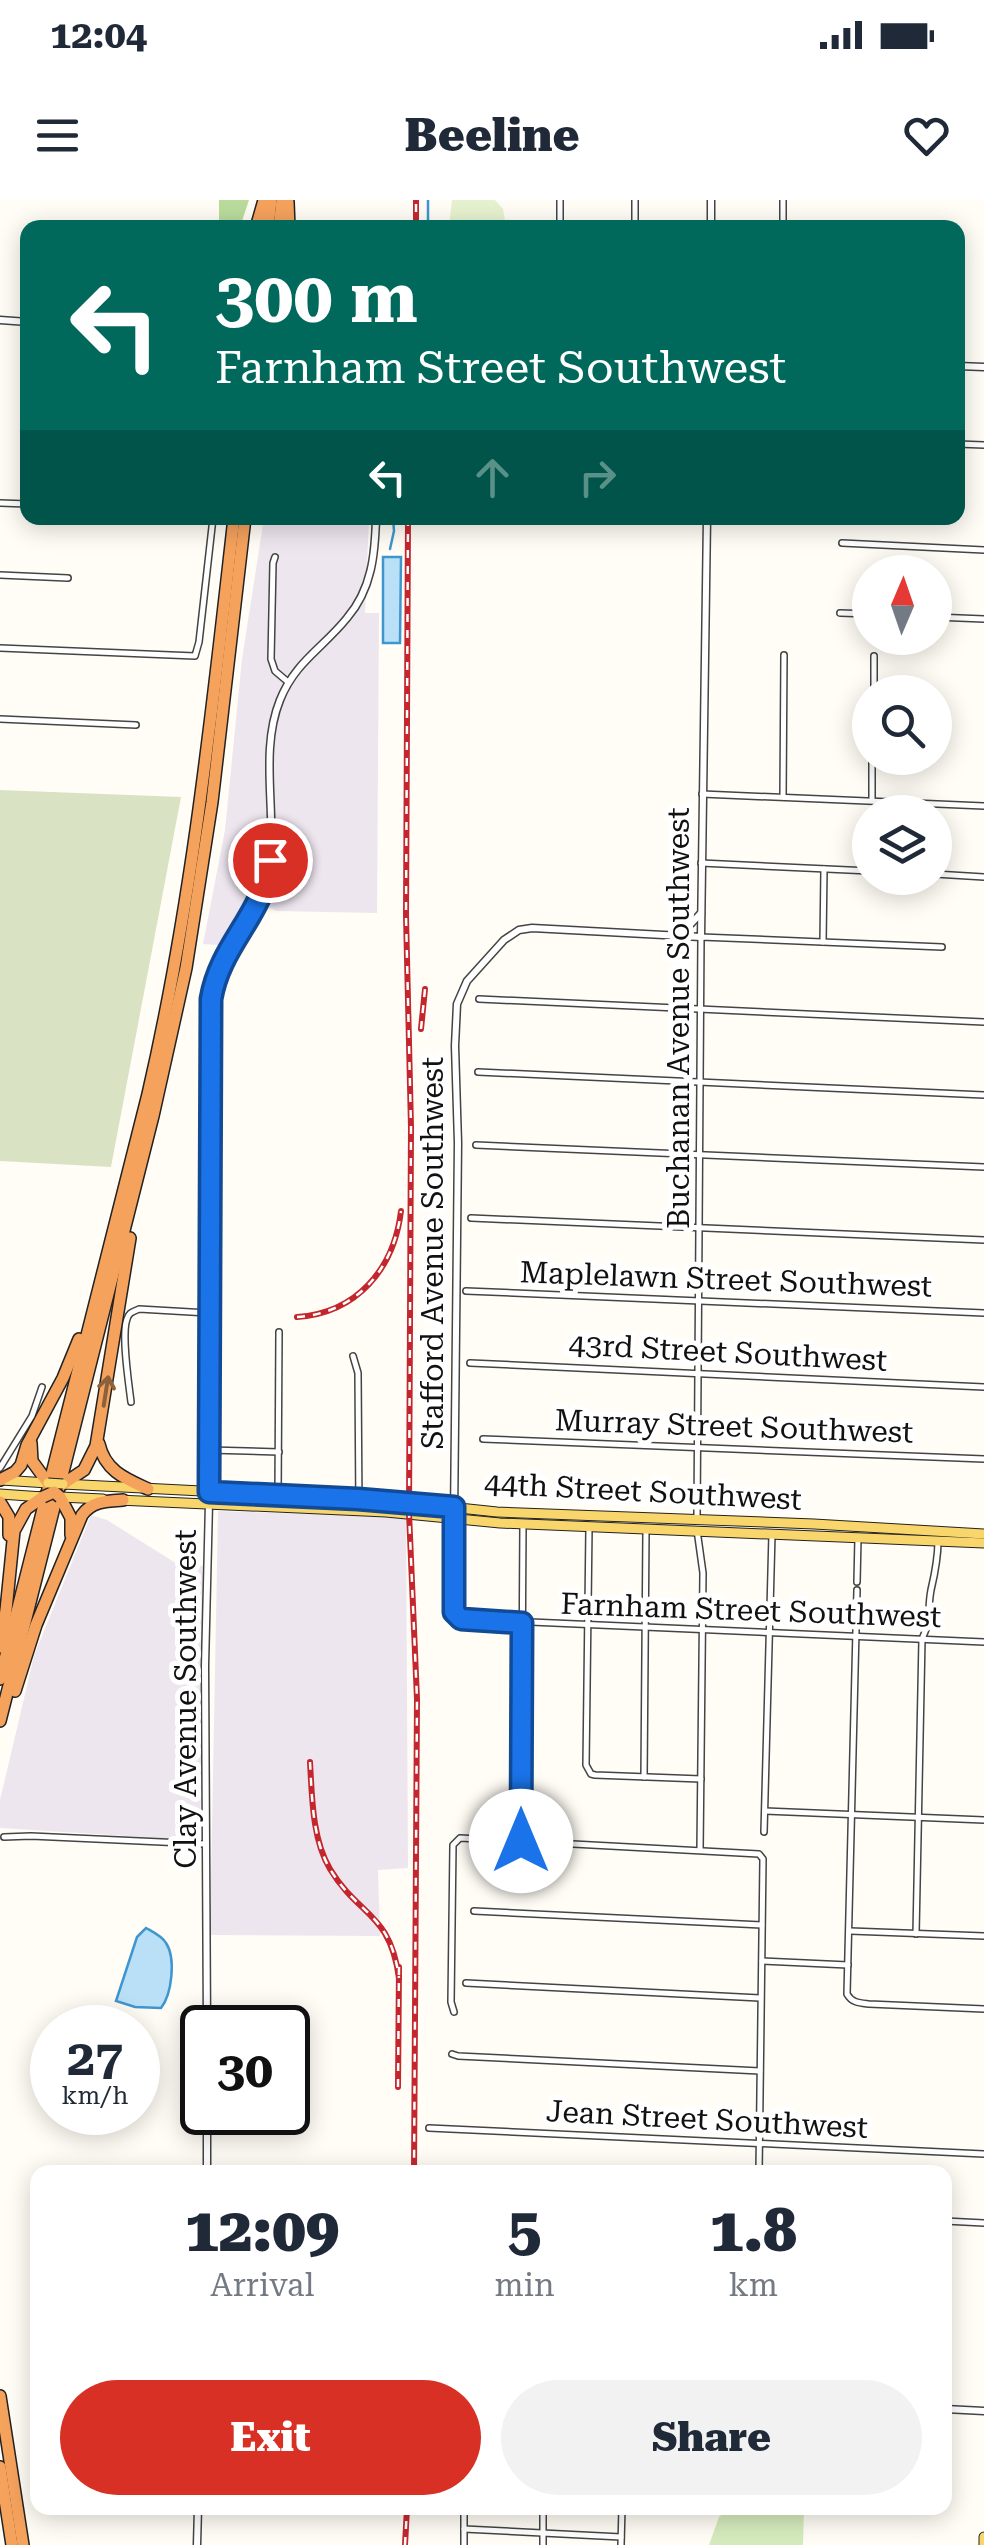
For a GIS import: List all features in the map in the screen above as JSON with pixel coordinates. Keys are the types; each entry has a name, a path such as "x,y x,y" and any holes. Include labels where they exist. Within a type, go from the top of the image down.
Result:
{"highway":[{"path":"0,1679 134,1152 183,927 225,597 230,525"},
{"path":"0,1721 175,1022 198,900 246,525"},
{"path":"9,1565 15,1527 22,1514 84,1470 91,1460 100,1428 153,1116"},
{"path":"0,1480 21,1465 27,1445 74,1354 116,1198 134,1152"},
{"path":"100,1428 100,1449 108,1464 121,1477 148,1489"},
{"path":"31,1439 32,1461 56,1490 71,1518 64,1556"},
{"path":"0,1738 33,1632 87,1508 122,1500"},
{"path":"0,1502 9,1517 6,1610 0,1647"},
{"path":"0,2396 23,2545"},
{"path":"0,2467 10,2545"}],"main road":[{"name":"44th Street Southwest","path":"0,1480 122,1500 278,1495 524,1524 646,1528 814,1524 984,1534"},
{"name":"44th Street Southwest","path":"0,1494 148,1489 209,1498 359,1504"},
{"name":"44th Street Southwest","path":"454,1513 638,1517 772,1534 984,1543"},
{"path":"612,1527 615,1521 638,1517"},
{"path":"800,1535 810,1532 814,1524"},
{"path":"828,1536 837,1525"},
{"path":"858,1538 872,1527"},
{"path":"984,2537 984,2545"}],"street":[{"path":"0,648 195,656 213,525"},
{"name":"Clay Avenue Southwest","path":"207,2005 205,1666 211,999 220,965 234,938 252,916 265,887 270,860 272,728 276,711 302,662 346,620 357,604 372,570 375,525"},
{"name":"Buchanan Avenue Southwest","path":"700,1850 703,1573 696,1525 707,525"},
{"path":"842,543 984,550"},
{"path":"276,557 271,659 274,671 288,682"},
{"path":"0,575 68,578"},
{"path":"840,612 852,613"},
{"path":"952,618 984,619"},
{"path":"783,797 784,655"},
{"path":"874,656 874,675"},
{"path":"0,719 136,725"},
{"path":"702,794 852,800"},
{"path":"952,805 984,806"},
{"path":"701,863 852,870"},
{"path":"823,942 824,869"},
{"path":"952,875 984,877"},
{"path":"672,935 688,927 702,912"},
{"name":"Stafford Avenue Southwest","path":"456,1616 455,1014 463,988 512,933 525,928 701,937"},
{"path":"701,937 942,947"},
{"path":"480,998 984,1022"},
{"path":"478,1072 984,1095"},
{"path":"476,1145 984,1167"},
{"path":"470,1218 984,1240"},
{"name":"Maplelawn Street Southwest","path":"466,1291 984,1313"},
{"path":"131,1402 126,1319 132,1311 208,1313"},
{"path":"278,1495 280,1332"},
{"path":"353,1356 358,1373 359,1504"},
{"name":"43rd Street Southwest","path":"470,1363 984,1386"},
{"path":"0,1468 32,1416 42,1387"},
{"name":"Murray Street Southwest","path":"483,1438 984,1459"},
{"path":"209,1450 279,1452"},
{"path":"521,1841 524,1524"},
{"path":"589,1526 589,1771 595,1775 701,1779"},
{"path":"644,1777 646,1528"},
{"path":"764,1832 772,1534"},
{"path":"857,1582 858,1538"},
{"path":"916,1934 922,1639 929,1624 938,1541"},
{"path":"857,1590 848,1994 857,2003 984,2009"},
{"name":"Farnham Street Southwest","path":"456,1616 471,1621 984,1642"},
{"path":"765,1812 984,1820"},
{"path":"4,1838 205,1844"},
{"path":"454,2012 453,1846 460,1838 753,1852 764,1858 759,2165"},
{"path":"474,1911 762,1925"},
{"path":"850,1931 984,1936"},
{"path":"762,1961 848,1964"},
{"path":"466,1983 760,1998"},
{"path":"452,2054 760,2072"},
{"name":"Jean Street Southwest","path":"428,2128 984,2154"},
{"path":"207,2135 207,2165"},
{"path":"952,2221 984,2223"},
{"path":"952,2410 984,2412"},
{"path":"198,2515 198,2545"},
{"path":"464,2515 464,2545"},
{"path":"543,2515 543,2545"},
{"path":"464,2529 621,2541 622,2515"}],"shaded area":[{"path":"263,525 369,525 365,613 379,613 377,913 277,911 262,905 233,946 203,944 225,830 242,659"},
{"path":"218,1511 406,1517 408,1868 378,1870 380,1936 210,1935"},
{"path":"91,1515 107,1520 179,1565 204,1566 200,1838 0,1828 0,1800 34,1656"}],"green space":[{"path":"219,200 249,200 242,220 219,220"},
{"path":"452,200 495,200 503,209 505,220 450,220"},
{"path":"0,790 181,797 111,1167 0,1161"},
{"path":"804,2515 803,2545 709,2545 719,2517"}],"water":[{"path":"383,557 401,557 400,643 383,643"},
{"path":"146,1928 157,1934 169,1950 170,1985 161,2008 116,2001 137,1937"}],"waterway":[{"path":"428,200 428,220"},
{"path":"390,549 394,525"}],"railway":[{"path":"416,200 416,220"},
{"path":"408,525 409,1513 417,1699 414,2165"},
{"path":"421,1029 425,989"},
{"path":"297,1317 338,1307 369,1284 390,1251 401,1211"},
{"path":"310,1762 314,1817 324,1857 341,1885 381,1927 395,1956 399,1978"},
{"path":"398,2087 399,1967"},
{"path":"405,2545 407,2515"}],"route":[{"path":"270,860 261,898 220,965 211,999 209,1492 454,1507 456,1616 471,1621 522,1623 521,1841"}]}
